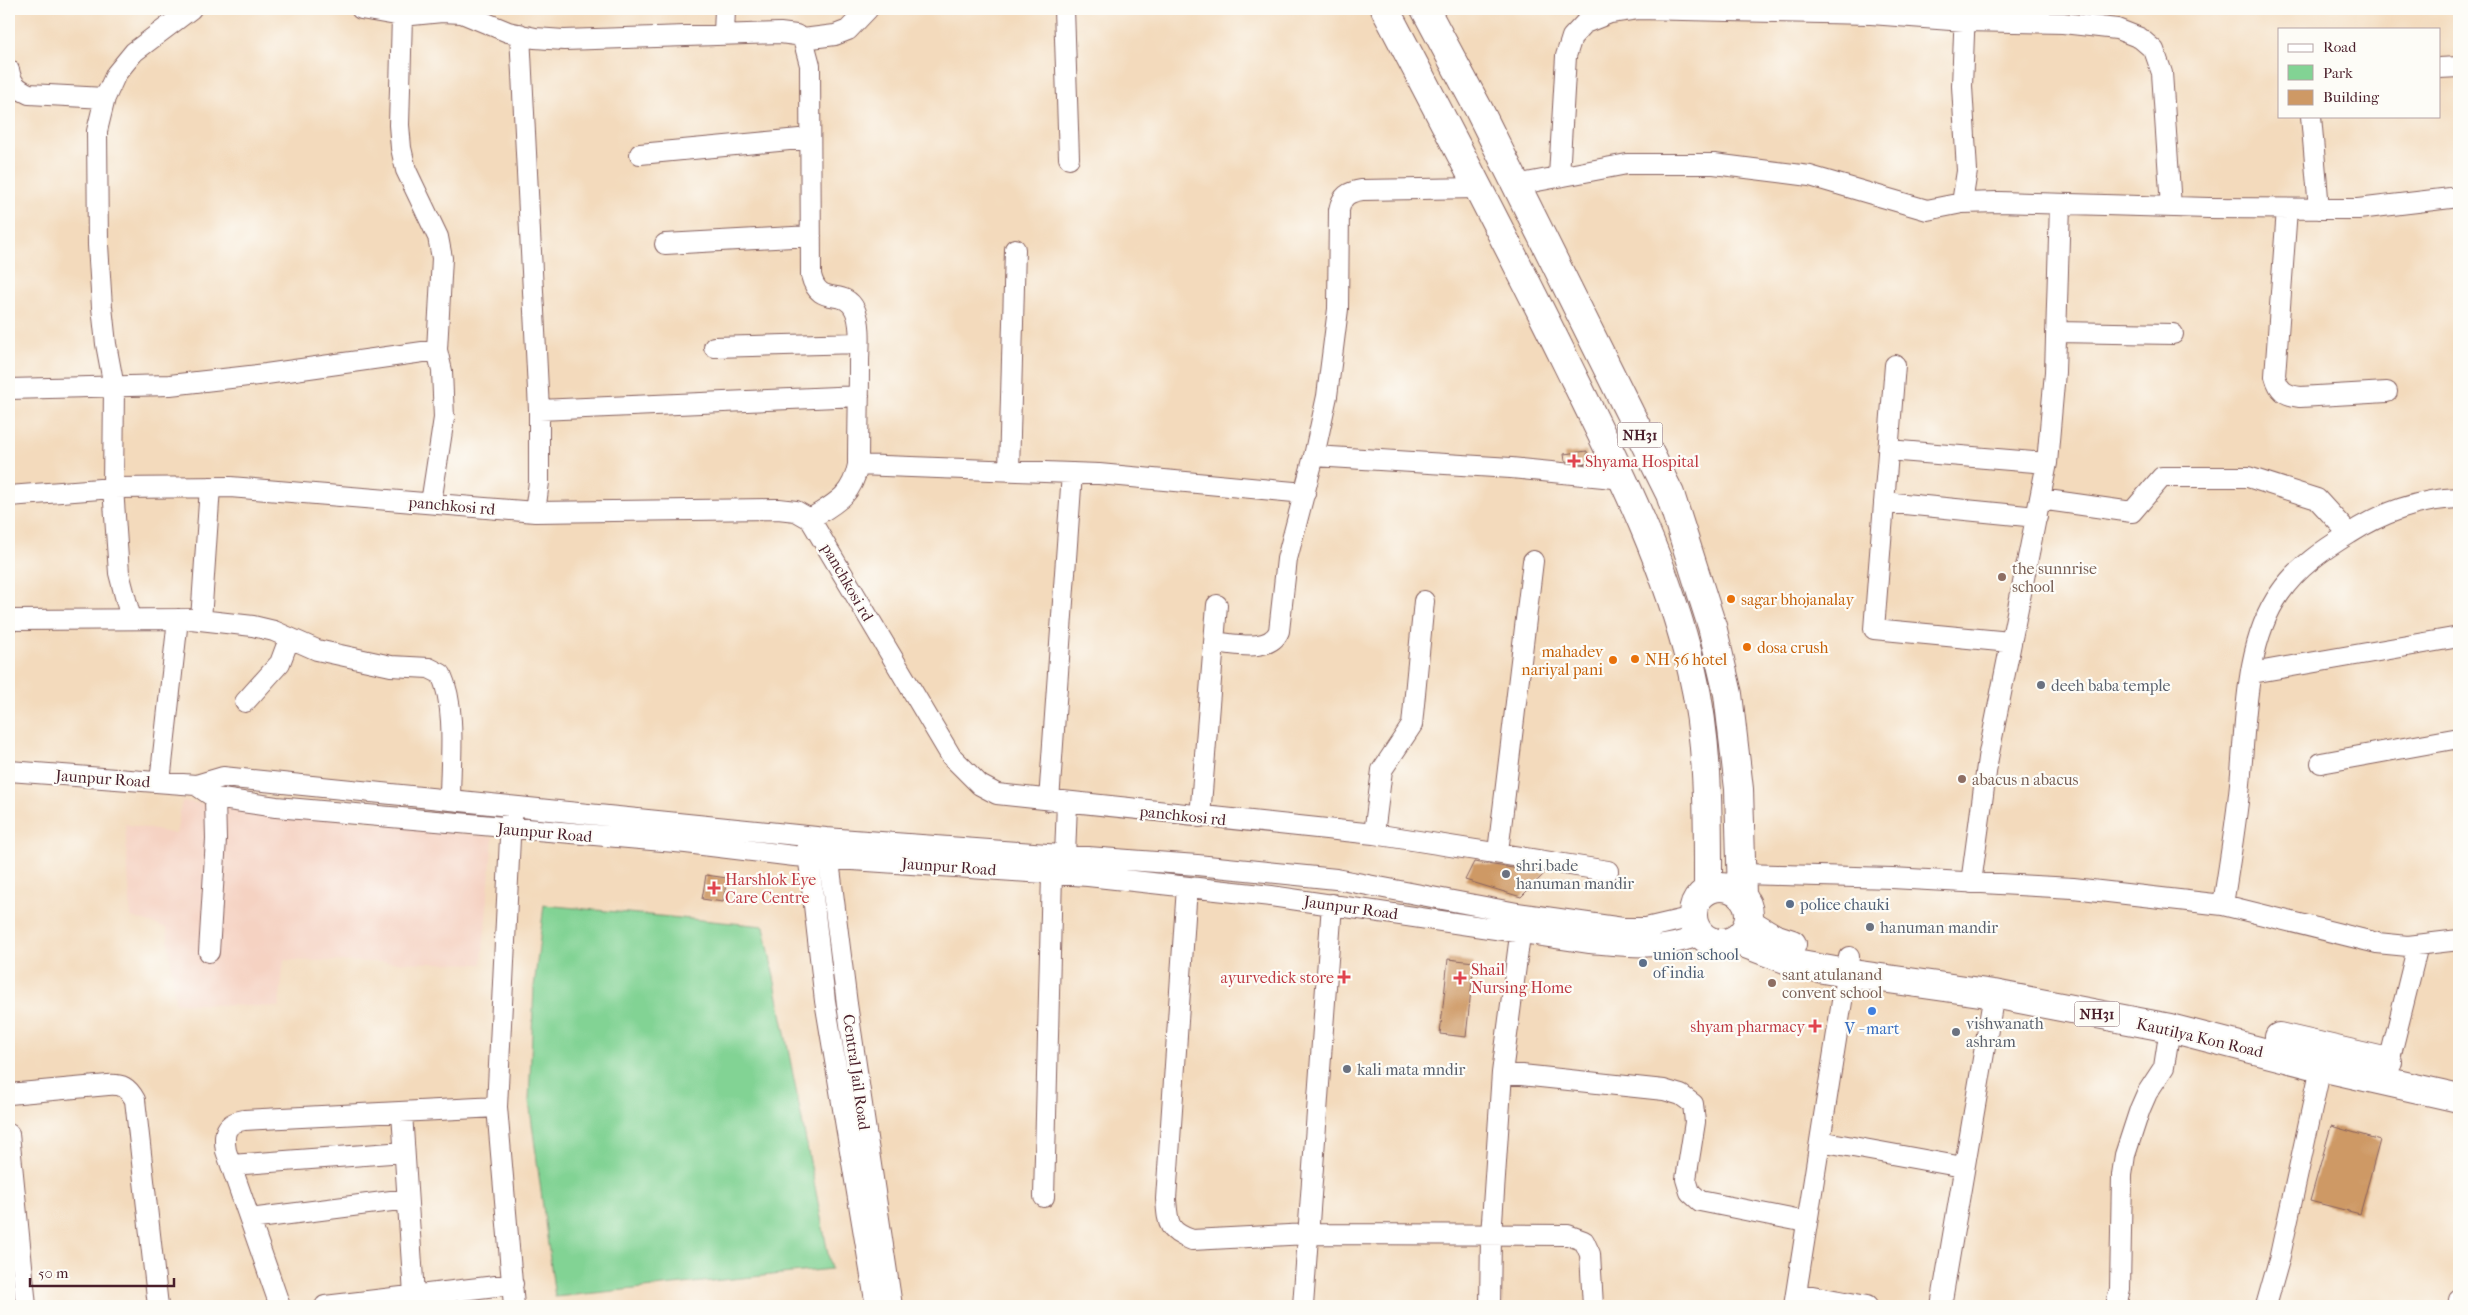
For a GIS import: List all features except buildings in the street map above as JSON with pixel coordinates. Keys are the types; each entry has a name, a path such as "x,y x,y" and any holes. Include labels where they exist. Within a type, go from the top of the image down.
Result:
{"highway":[{"name":"NH31","path":"1385,9 1478,188 1624,479 1664,573 1693,672 1708,779 1708,890"},
{"name":"NH31","path":"1425,9 1516,185 1670,494 1712,626 1728,694 1739,789 1742,885 1750,909 1742,932"},
{"path":"1742,885 1737,891 1722,886 1708,890 1695,903 1697,926 1714,942 1742,932"},
{"name":"Kautilya Kon Road","path":"1742,932 1774,938 1848,965 2170,1028 2321,1067 2459,1098"},
{"name":"Kautilya Kon Road","path":"1848,965 1997,978 2173,1011 2459,1079"}],"street":[{"path":"131,619 119,573 113,488 114,387 106,344 98,245 97,131 105,98 116,74 134,52 191,9"},
{"path":"361,9 402,16 442,12 462,13 520,34 564,40 780,33 796,35 802,39 810,65 811,275 814,286 820,293 840,297 850,302 857,319 859,343 858,465 855,483 846,495 810,519"},
{"path":"724,34 725,9"},
{"path":"802,39 835,35 848,30 868,9"},
{"path":"1064,9 1068,158"},
{"path":"1559,176 1566,56 1572,37 1585,22 1610,13 1638,9 1964,15 2117,29 2140,38 2154,50 2162,73 2171,207"},
{"path":"1962,203 1966,171 1962,86 1964,15"},
{"path":"402,16 398,125 401,148 406,170 438,237 442,258 437,350 442,371 444,418 431,503"},
{"path":"520,34 539,410 538,482 535,512"},
{"path":"2440,68 2459,67"},
{"path":"9,70 12,82 18,89 29,94 105,98"},
{"path":"2311,118 2319,209"},
{"path":"640,154 810,138"},
{"path":"1516,185 1627,164 1714,164 1810,176 1926,210 1962,203 2358,209 2459,197"},
{"path":"1214,642 1269,644 1276,640 1279,631 1284,576 1327,396 1338,309 1341,199 1346,194 1362,190 1478,188"},
{"path":"1971,883 1988,758 2047,463 2056,332 2060,204"},
{"path":"2287,208 2275,376 2278,387 2286,395 2300,397 2387,392"},
{"path":"665,244 811,236"},
{"path":"1009,471 1016,249"},
{"path":"2056,332 2173,334"},
{"path":"714,347 859,343"},
{"path":"9,389 170,385 266,374 437,350"},
{"path":"1895,365 1874,629 2010,642"},
{"path":"539,410 859,396"},
{"path":"1888,450 2047,463"},
{"path":"1314,456 1482,466 1624,479"},
{"path":"858,465 1156,478 1305,494"},
{"path":"1065,856 1058,802 1072,473"},
{"path":"1884,502 2132,512 2162,477 2248,477 2317,499 2349,534"},
{"path":"201,620 210,487"},
{"name":"panchkosi rd","path":"9,496 113,488 230,487 535,512 778,509 796,511 810,519 951,756 980,785 997,794 1058,802 1374,834 1498,852 1608,871"},
{"path":"2223,905 2237,813 2252,673 2264,624 2279,593 2308,561 2364,524 2402,508 2459,498"},
{"path":"1498,852 1533,561"},
{"path":"1374,834 1382,770 1412,725 1424,601"},
{"path":"1200,817 1218,605"},
{"path":"160,782 178,619"},
{"path":"9,620 201,620 274,630 289,639 317,650 363,661 391,666 429,668 441,674 446,685 450,707 450,800"},
{"path":"2252,673 2459,637"},
{"path":"245,702 280,662 289,639"},
{"path":"2321,764 2459,738"},
{"name":"Jaunpur Road","path":"9,771 196,785 222,777 826,838 1197,865 1336,879 1522,923 1640,948 1660,947 1697,926"},
{"name":"Jaunpur Road","path":"196,785 215,798 276,807 686,844 808,857 1052,873 1522,923"},
{"path":"209,952 216,839 215,798"},
{"path":"512,807 509,829 497,1107 514,1306"},
{"path":"806,836 825,1001 870,1212 876,1306"},
{"name":"Central Jail Road","path":"826,838 870,1212 892,1306"},
{"path":"1044,1197 1052,873"},
{"path":"1742,885 1892,878 2073,888 2223,905 2377,943 2418,945 2459,940"},
{"path":"1187,887 1166,1198 1168,1222 1177,1234 1192,1240 1308,1234 1568,1235 1584,1241 1590,1254 1593,1306"},
{"path":"1304,1306 1332,904"},
{"path":"1490,1306 1491,1236 1502,1073 1522,923"},
{"path":"2389,1062 2418,945"},
{"path":"1848,965 1795,1300 1867,1306"},
{"path":"1941,1306 1963,1167 1994,994"},
{"path":"2116,1306 2120,1289 2122,1175 2125,1155 2147,1093 2164,1067 2170,1028"},
{"path":"2266,1306 2279,1260 2321,1067"},
{"path":"1502,1073 1664,1090 1682,1095 1693,1104 1695,1122 1686,1179 1690,1192 1700,1200 1806,1222"},
{"path":"9,1094 120,1084 129,1089 134,1100 158,1306"},
{"path":"280,1306 231,1165 224,1137 226,1128 234,1122 497,1107"},
{"path":"402,1113 414,1295"},
{"path":"9,1134 12,1195 26,1306"},
{"path":"1820,1140 1963,1167"},
{"path":"231,1165 404,1152"},
{"path":"250,1219 408,1199"},
{"path":"325,1306 512,1284"},
{"path":"2458,1306 2459,1300"}],"shaded area":[{"path":"182,801 493,837 482,964 284,960 279,1007 175,1003 167,928 131,917 125,824 176,834"}],"green space":[{"path":"544,905 764,926 831,1269 555,1297 529,1101 534,987"}],"place":[{"name":"Shyama Hospital","path":"1574,461"},
{"name":"the sunnrise school","path":"2002,577"},
{"name":"sagar bhojanalay","path":"1731,599"},
{"name":"dosa crush","path":"1747,647"},
{"name":"NH 56 hotel","path":"1635,659"},
{"name":"mahadev nariyal pani","path":"1613,660"},
{"name":"deeh baba temple","path":"2041,685"},
{"name":"abacus n abacus","path":"1962,779"},
{"name":"shri bade hanuman mandir","path":"1506,874"},
{"name":"Harshlok Eye Care Centre","path":"714,888"},
{"name":"police chauki","path":"1790,904"},
{"name":"hanuman mandir","path":"1870,927"},
{"name":"union school of india","path":"1643,963"},
{"name":"ayurvedick store","path":"1344,977"},
{"name":"Shail Nursing Home","path":"1460,978"},
{"name":"sant atulanand convent school","path":"1772,983"},
{"name":"V - mart","path":"1872,1011"},
{"name":"shyam pharmacy","path":"1815,1026"},
{"name":"vishwanath ashram","path":"1956,1032"},
{"name":"kali mata mndir","path":"1347,1069"}]}
